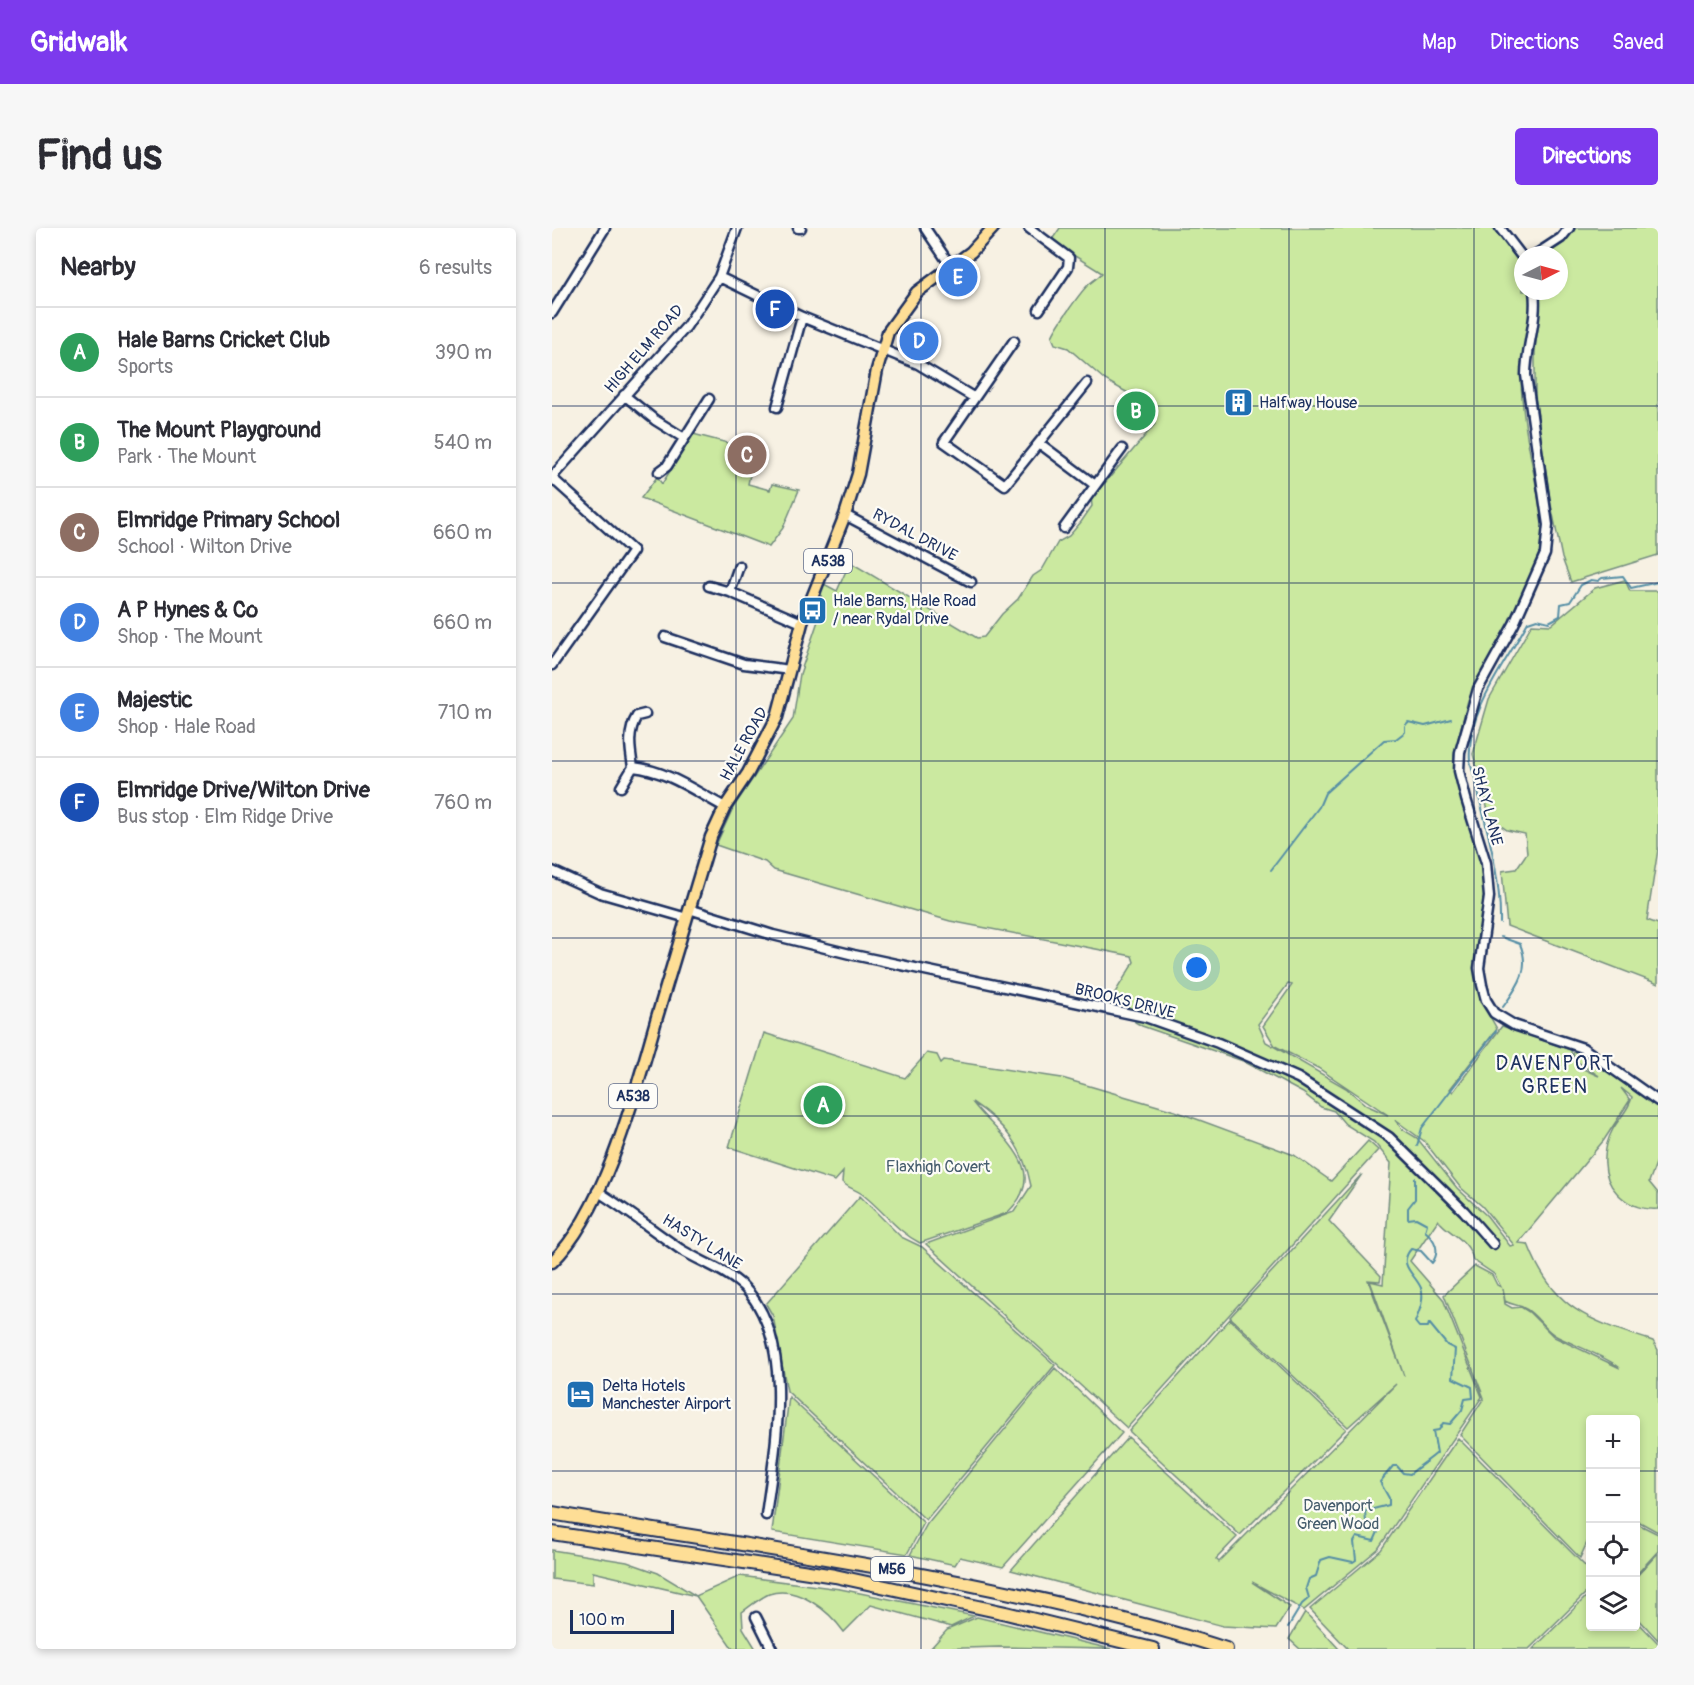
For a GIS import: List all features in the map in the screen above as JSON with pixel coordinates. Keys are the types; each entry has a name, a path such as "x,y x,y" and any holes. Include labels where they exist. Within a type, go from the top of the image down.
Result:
{"highway":[{"name":"M56","path":"552,1514 836,1558 999,1590 1188,1636 1226,1649"},
{"name":"M56","path":"552,1533 835,1576 1006,1613 1153,1649"}],"main road":[{"name":"HALE ROAD","path":"552,1262 570,1242 597,1191 641,1074 711,837 724,807 767,740 784,697 802,623 845,515 866,439 882,351 888,332 907,302 950,265 971,252 993,228"}],"street":[{"path":"552,313 605,228"},
{"name":"HIGH ELM ROAD","path":"552,477 686,327 719,277 737,228"},
{"path":"925,228 950,265"},
{"path":"1029,228 1069,258 1068,267 1039,310"},
{"path":"1500,228 1514,246"},
{"path":"1549,246 1561,238 1569,228"},
{"path":"719,277 802,317 918,364 973,397"},
{"name":"SHAY LANE","path":"1534,300 1533,327 1526,357 1526,375 1548,525 1545,554 1514,624 1478,689 1460,752 1460,771 1486,863 1489,897 1479,968 1486,1000 1494,1013 1514,1025 1583,1048 1658,1101"},
{"path":"777,407 802,317"},
{"path":"1014,341 944,442 1005,485 1087,383"},
{"path":"624,395 655,420 684,438"},
{"path":"659,472 667,466 709,399"},
{"path":"1039,443 1095,485"},
{"path":"1064,528 1122,449"},
{"path":"552,477 633,551 552,665"},
{"name":"RYDAL DRIVE","path":"845,515 971,582"},
{"path":"730,592 739,566"},
{"path":"709,586 730,592 802,623"},
{"path":"665,637 744,664 790,670"},
{"path":"621,787 633,767 629,745 631,733 637,716 645,714"},
{"path":"633,767 650,769 671,776 724,807"},
{"path":"552,872 600,892 688,914"},
{"name":"BROOKS DRIVE","path":"688,914 854,955 1144,1017 1218,1043 1298,1078 1389,1137 1464,1211 1493,1244"},
{"name":"HASTY LANE","path":"597,1191 683,1250 729,1275 744,1288 762,1314 769,1332 779,1408 766,1515"},
{"path":"756,1617 772,1649"}],"green space":[{"name":"Davenport Green Wood","path":"1060,228 1494,228 1514,255 1514,300 1530,300 1521,367 1522,396 1543,525 1540,557 1515,616 1468,700 1454,755 1455,770 1482,862 1485,894 1477,974 1482,1002 1497,1029 1450,1089 1453,1092 1502,1026 1571,1050 1577,1064 1599,1076 1576,1061 1573,1054 1577,1046 1658,1101 1658,1158 1649,1182 1658,1193 1658,1209 1646,1209 1631,1204 1617,1193 1608,1179 1605,1154 1609,1137 1632,1097 1621,1088 1630,1100 1604,1140 1518,1243 1528,1244 1549,1284 1576,1310 1610,1327 1653,1341 1658,1350 1658,1532 1640,1522 1640,1415 1586,1415 1586,1545 1580,1558 1460,1435 1484,1398 1444,1295 1475,1266 1492,1275 1497,1285 1501,1287 1494,1274 1473,1260 1468,1247 1438,1220 1410,1261 1443,1299 1482,1397 1378,1549 1304,1610 1252,1582 1290,1607 1276,1629 1223,1626 1011,1570 1128,1437 1237,1537 1216,1559 1219,1562 1396,1384 1348,1427 1230,1317 1362,1174 1329,1221 1381,1276 1380,1281 1368,1280 1404,1376 1370,1281 1383,1284 1391,1163 1374,1142 1345,1124 1334,1111 1321,1107 1303,1093 1243,1061 1142,1026 1135,1022 1133,1014 1106,1007 1134,962 1132,956 950,921 774,870 765,862 716,845 733,808 793,719 800,674 820,615 822,583 837,591 850,562 977,638 984,637 1002,614 1018,599 1033,576 1042,570 1058,542 1069,536 1081,522 1092,506 1091,497 1155,424 1153,419 1144,425 1123,413 1120,408 1130,395 1135,397 1105,380 1068,348 1055,344 1052,337 1084,290 1102,273 1051,241","holes":["1288,984 1292,985 1263,1026 1275,1046 1318,1068 1388,1115 1366,1105 1346,1088 1266,1042 1258,1024","1395,1120 1424,1141 1460,1187 1482,1206 1514,1245 1510,1246 1487,1216 1457,1188 1417,1138 1402,1129","1503,1289 1505,1301 1521,1306 1526,1309 1553,1334 1620,1368 1554,1337 1521,1307 1512,1308 1505,1304"]},
{"path":"1576,228 1658,228 1658,555 1571,582 1562,558 1550,500 1535,396 1535,353 1539,300 1568,300 1568,246 1559,246"},
{"path":"693,434 755,450 748,484 770,490 772,484 799,490 783,528 769,547 641,498 657,477 662,484"},
{"path":"1625,580 1630,591 1658,591 1658,849 1647,920 1658,924 1658,984 1507,926 1502,871 1516,869 1527,853 1525,834 1507,830 1490,818 1473,754 1489,699 1532,624 1551,625 1595,588"},
{"name":"Flaxhigh Covert","path":"764,1033 905,1078 927,1053 937,1055 941,1063 944,1060 1062,1078 1175,1111 1294,1155 1331,1181 1368,1141 1378,1150 1127,1428 926,1244 1014,1212 1031,1186 1018,1148 1003,1128 972,1102 1017,1154 1023,1168 1025,1182 1020,1197 1007,1213 920,1243 896,1226 870,1200 842,1182 843,1172 835,1181 729,1147"},
{"path":"860,1196 901,1237 922,1247 1055,1365 926,1520 787,1391 773,1316 766,1304"},
{"path":"1230,1319 1346,1429 1240,1535 1129,1431"},
{"path":"1055,1368 1122,1433 1003,1567 960,1557 955,1565 910,1555 927,1524"},
{"path":"789,1397 924,1523 907,1554 772,1532"},
{"path":"1458,1438 1586,1567 1586,1593 1529,1649 1348,1649 1310,1609 1381,1550"},
{"path":"1640,1525 1658,1534 1658,1551 1640,1571"},
{"path":"552,1550 627,1562 658,1573 696,1596 593,1572 593,1584 552,1579"},
{"path":"1658,1553 1658,1640 1640,1620 1640,1573"},
{"path":"740,1576 840,1589 974,1616 951,1627 871,1605 844,1632 830,1616 812,1602 791,1593 780,1592 769,1594 742,1612 743,1628 756,1649 733,1649 696,1596"},
{"path":"1586,1597 1586,1631 1640,1631 1640,1624 1658,1643 1658,1649 1533,1649"},
{"path":"1305,1612 1339,1649 1300,1649 1289,1639"},
{"path":"977,1617 1111,1649 999,1647 930,1649 947,1630"}],"waterway":[{"path":"1500,923 1496,871 1470,761 1470,742 1474,724 1489,688 1528,622 1537,619 1549,622 1560,616 1561,604 1570,602 1581,585 1591,580 1598,581 1602,578 1623,576 1631,588 1658,582"},
{"path":"1271,870 1319,807 1325,793 1384,740 1396,739 1405,732 1408,722 1425,726 1451,719"},
{"path":"1501,937 1520,944 1524,962 1518,985 1503,1007"},
{"path":"1417,1146 1422,1128 1496,1031"},
{"path":"1288,1627 1302,1604 1309,1598 1306,1588 1309,1579 1316,1576 1321,1560 1330,1557 1353,1562 1356,1560 1354,1542 1357,1537 1374,1541 1378,1532 1377,1524 1366,1522 1365,1511 1389,1505 1389,1498 1380,1482 1393,1466 1397,1466 1403,1473 1410,1474 1437,1453 1433,1431 1439,1430 1443,1423 1450,1424 1462,1410 1465,1399 1473,1398 1472,1387 1453,1378 1455,1349 1447,1345 1429,1323 1428,1327 1419,1327 1415,1322 1421,1305 1422,1292 1406,1265 1407,1255 1411,1249 1421,1251 1432,1263 1436,1254 1434,1241 1425,1231 1427,1224 1416,1218 1408,1219 1408,1208 1415,1199 1415,1178"}],"place":[{"name":"Majestic","path":"958,277"},
{"name":"Elmridge Drive/Wilton Drive","path":"775,309"},
{"name":"A P Hynes & Co","path":"919,341"},
{"name":"Halfway House","path":"1238,403"},
{"name":"The Mount Playground","path":"1136,411"},
{"name":"Elmridge Primary School","path":"747,455"},
{"name":"Hale Barns, Hale Road / near Rydal Drive","path":"812,610"},
{"name":"Hale Barns Cricket Club","path":"823,1105"},
{"name":"Delta Hotels Manchester Airport","path":"581,1395"}],"district":[{"name":"DAVENPORT GREEN","path":"1555,1074"}]}
